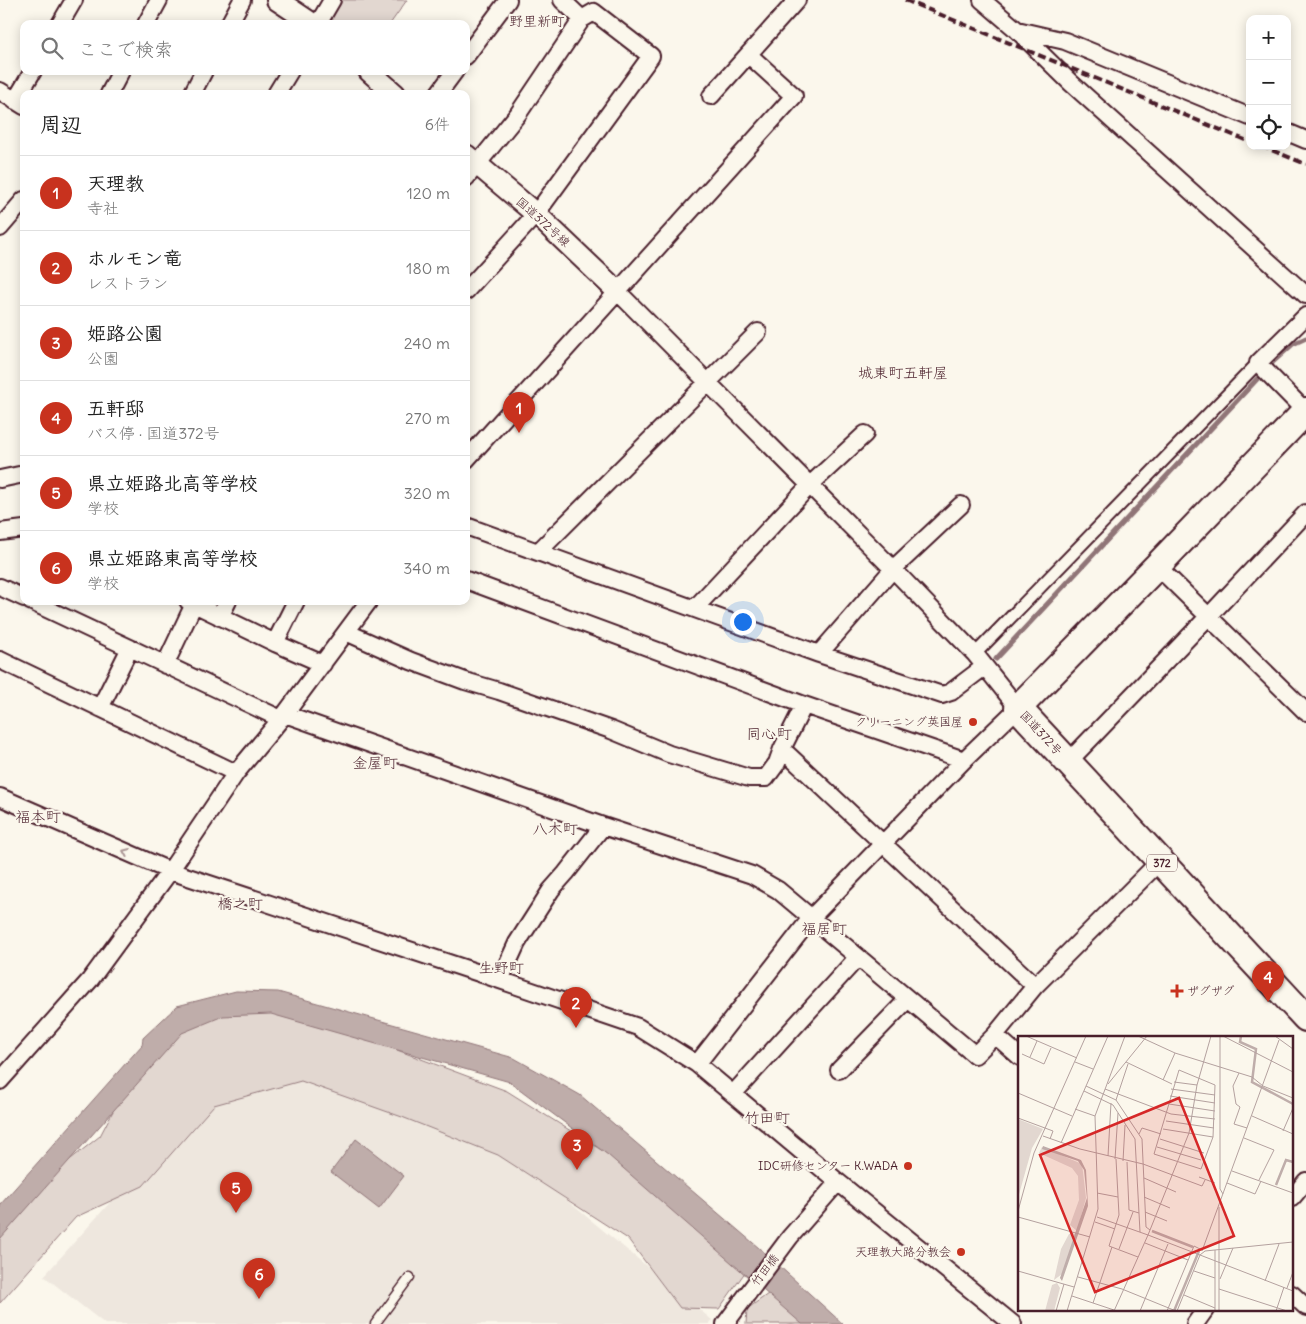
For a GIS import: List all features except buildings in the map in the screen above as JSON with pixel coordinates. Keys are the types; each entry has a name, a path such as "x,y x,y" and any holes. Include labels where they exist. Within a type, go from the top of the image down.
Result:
{"highway":[{"name":"国道372号","path":"1306,412 1018,708 1306,1018"}],"street":[{"path":"62,20 74,0"},
{"path":"148,20 159,0"},
{"path":"231,20 242,0"},
{"path":"277,0 307,20"},
{"path":"320,20 332,0"},
{"path":"470,51 508,0"},
{"path":"562,0 582,19"},
{"path":"711,96 798,0"},
{"path":"982,0 1306,295"},
{"path":"470,166 518,114 582,19 594,12 652,56 536,214 470,287"},
{"path":"1017,30 1065,41 1246,115"},
{"path":"470,451 618,292 794,96 749,55"},
{"path":"25,90 31,75"},
{"path":"111,90 119,75"},
{"path":"194,90 202,75"},
{"path":"278,90 288,75"},
{"path":"374,75 390,90"},
{"path":"441,90 452,75"},
{"path":"0,91 20,104"},
{"path":"1291,134 1306,140"},
{"name":"国道372号線","path":"470,166 536,214 618,292"},
{"path":"0,228 20,205"},
{"path":"618,292 893,569 979,661 1018,708 964,760 811,918 697,1064"},
{"path":"470,527 819,654 942,695 951,692 1258,363 1306,316"},
{"path":"539,551 758,332"},
{"path":"1258,363 1306,412"},
{"path":"695,608 810,485 865,434"},
{"path":"0,479 20,475"},
{"path":"819,654 893,569 960,505"},
{"path":"1068,762 1306,513"},
{"path":"0,532 20,530"},
{"path":"1157,566 1306,712"},
{"path":"470,581 804,705 964,760"},
{"path":"0,587 20,596"},
{"path":"39,605 165,665 283,717 603,826 752,874 778,890 975,1055 995,1035 1035,986 1160,861"},
{"path":"165,665 190,605"},
{"path":"195,605 323,664"},
{"path":"220,617 226,605"},
{"path":"275,643 294,605"},
{"path":"0,1081 90,980 170,872 236,773 283,717 365,605"},
{"path":"346,632 411,661 465,682 499,691 611,730 668,754 748,778 766,778 777,763 804,705"},
{"path":"100,708 130,648"},
{"path":"0,660 236,773"},
{"path":"782,749 1035,986"},
{"path":"0,797 170,872 500,980 638,1028 697,1064 838,1182 1013,1324"},
{"path":"500,980 517,943 552,890 603,826"},
{"path":"733,1094 858,957"},
{"path":"839,1070 908,999"},
{"path":"995,1035 1018,1055"},
{"path":"1294,1196 1306,1181"},
{"name":"竹田橋","path":"725,1324 790,1237 838,1182"},
{"path":"1294,1296 1306,1307"},
{"path":"1195,1324 1204,1312"}],"lane":[{"path":"375,1324 410,1277"}],"shaded area":[{"path":"339,0 407,0 393,20 333,20 332,12"},
{"path":"236,991 278,992 514,1058 580,1095 766,1254 843,1324 802,1324 608,1155 510,1082 271,1014 223,1016 182,1033 0,1239 0,1205 142,1045 143,1038 177,1006"},
{"path":"220,1008 287,1009 507,1091 665,1190 748,1268 719,1309 680,1308 628,1239 498,1155 402,1117 301,1081 214,1105 143,1186 76,1217 0,1303 0,1223 38,1185 100,1136 140,1059"},
{"path":"290,1066 507,1151 712,1320 709,1324 105,1324 44,1276 219,1081"},
{"path":"356,1139 404,1176 379,1209 331,1172"},
{"path":"775,1289 813,1324 746,1324 747,1309"}],"waterway":[{"path":"996,659 1273,362 1293,344 1306,338"}],"railway":[{"path":"905,0 1246,140"},
{"path":"1271,150 1306,164"}],"place":[{"name":"天理教","path":"519,433"},
{"name":"クリーニング英国屋","path":"973,722"},
{"name":"ザグザグ","path":"1177,991"},
{"name":"五軒邸","path":"1268,1002"},
{"name":"ホルモン竜","path":"576,1028"},
{"name":"IDC研修センター K.WADA","path":"908,1166"},
{"name":"姫路公園","path":"577,1170"},
{"name":"県立姫路北高等学校","path":"236,1213"},
{"name":"天理教大路分教会","path":"961,1252"},
{"name":"県立姫路東高等学校","path":"259,1299"}],"district":[{"name":"野里新町","path":"537,21"},
{"name":"城東町五軒屋","path":"903,373"},
{"name":"同心町","path":"769,734"},
{"name":"金屋町","path":"375,763"},
{"name":"福本町","path":"38,817"},
{"name":"八木町","path":"555,829"},
{"name":"橋之町","path":"240,904"},
{"name":"福居町","path":"824,929"},
{"name":"生野町","path":"501,968"},
{"name":"竹田町","path":"767,1118"}]}
